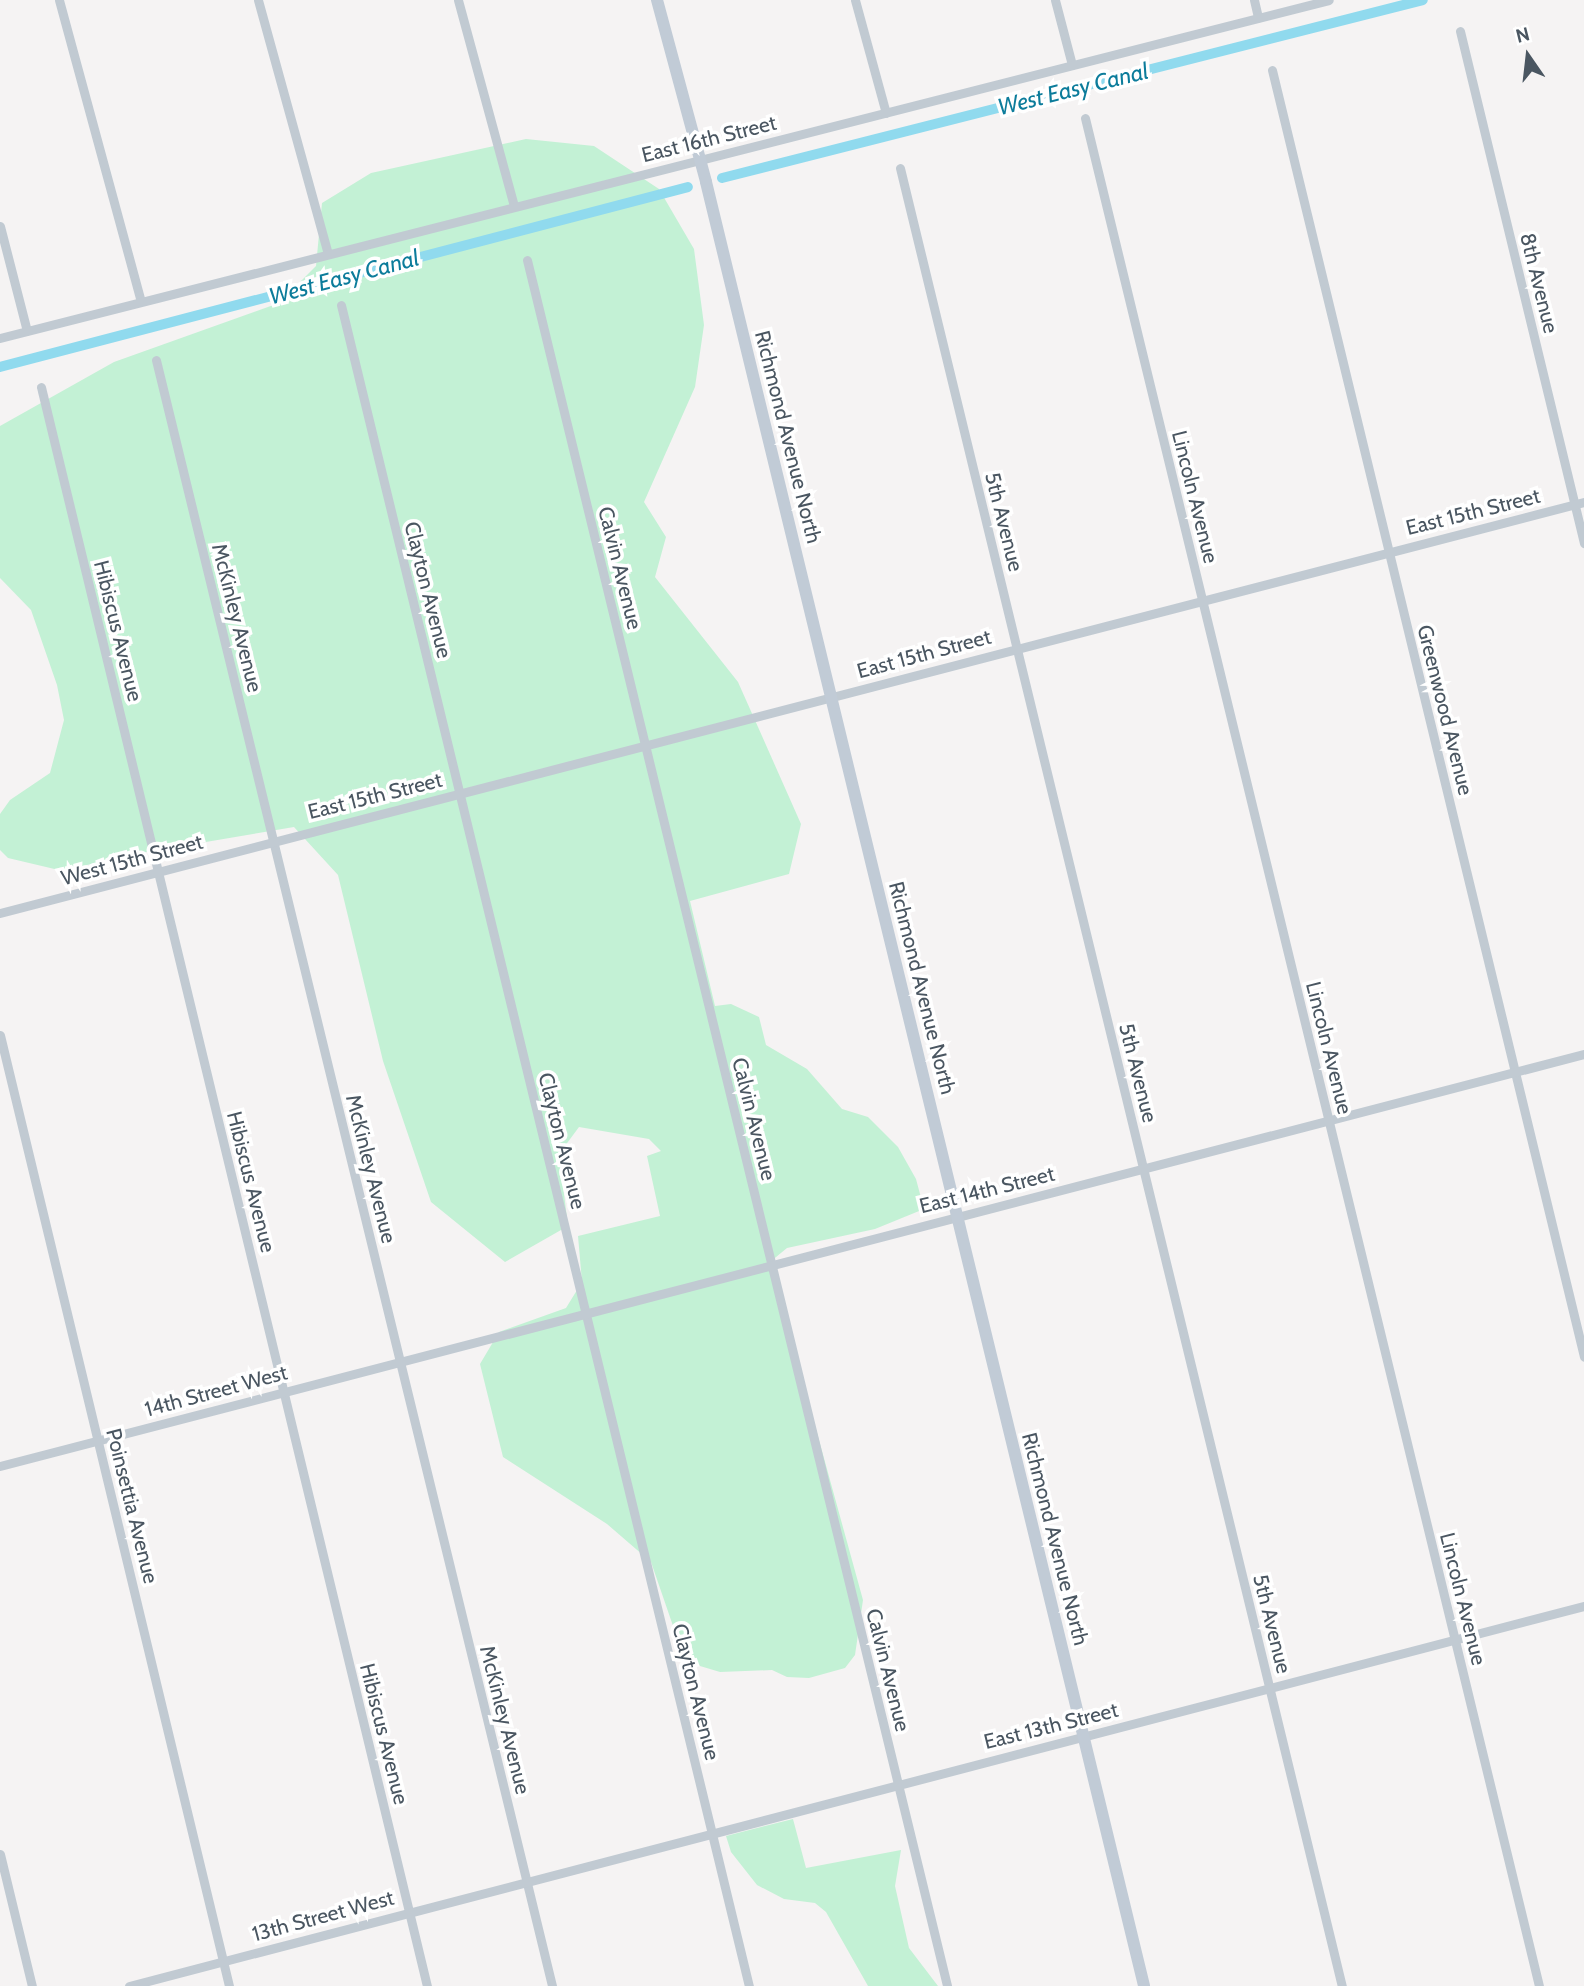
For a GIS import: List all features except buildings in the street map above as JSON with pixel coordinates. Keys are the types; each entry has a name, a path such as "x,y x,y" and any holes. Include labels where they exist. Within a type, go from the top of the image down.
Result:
{"street":[{"path":"59,0 141,301"},
{"path":"258,0 328,254"},
{"path":"458,0 514,206"},
{"name":"Richmond Avenue North","path":"657,0 700,159 1144,1986"},
{"path":"855,0 886,113"},
{"path":"1055,0 1072,65"},
{"path":"1254,0 1258,18"},
{"name":"East 16th Street","path":"0,338 1329,0"},
{"name":"8th Avenue","path":"1460,31 1579,503 1584,543"},
{"name":"Greenwood Avenue","path":"1272,70 1584,1357"},
{"name":"Lincoln Avenue","path":"1085,118 1539,1986"},
{"name":"5th Avenue","path":"900,168 1342,1986"},
{"path":"0,226 27,331"},
{"name":"Calvin Avenue","path":"527,260 947,1986"},
{"name":"Clayton Avenue","path":"341,305 749,1986"},
{"name":"McKinley Avenue","path":"156,360 552,1986"},
{"name":"Hibiscus Avenue","path":"41,387 427,1986"},
{"name":"East 15th Street","path":"273,840 1579,503"},
{"name":"West 15th Street","path":"0,913 273,840"},
{"name":"Poinsettia Avenue","path":"0,1035 229,1986"},
{"name":"East 14th Street","path":"400,1360 1584,1054"},
{"name":"14th Street West","path":"0,1466 400,1360"},
{"name":"East 13th Street","path":"526,1881 1584,1606"},
{"path":"0,1854 32,1986"},
{"name":"13th Street West","path":"129,1986 526,1881"}],"green space":[{"path":"526,139 594,146 659,189 694,249 704,325 695,387 644,502 666,537 655,577 738,682 801,824 789,874 690,901 715,1006 731,1004 759,1017 766,1045 807,1069 842,1109 868,1117 898,1147 916,1179 924,1209 875,1229 787,1248 770,1262 863,1600 855,1655 845,1668 809,1678 787,1677 772,1670 720,1672 690,1663 682,1652 651,1562 607,1524 503,1457 480,1364 499,1332 566,1308 582,1282 578,1236 660,1216 647,1156 661,1151 649,1139 579,1127 559,1154 568,1226 505,1262 431,1202 383,1061 338,875 294,827 123,856 63,871 8,858 0,850 0,814 10,800 50,773 64,720 57,685 31,610 0,578 0,426 114,362 279,303 316,266 322,203 371,173"},
{"path":"793,1819 806,1868 901,1850 895,1886 909,1948 938,1986 868,1986 826,1912 815,1903 784,1899 757,1885 731,1852 726,1836"}],"waterway":[{"name":"West Easy Canal","path":"722,178 1423,0"},
{"name":"West Easy Canal","path":"0,367 688,187"}]}
